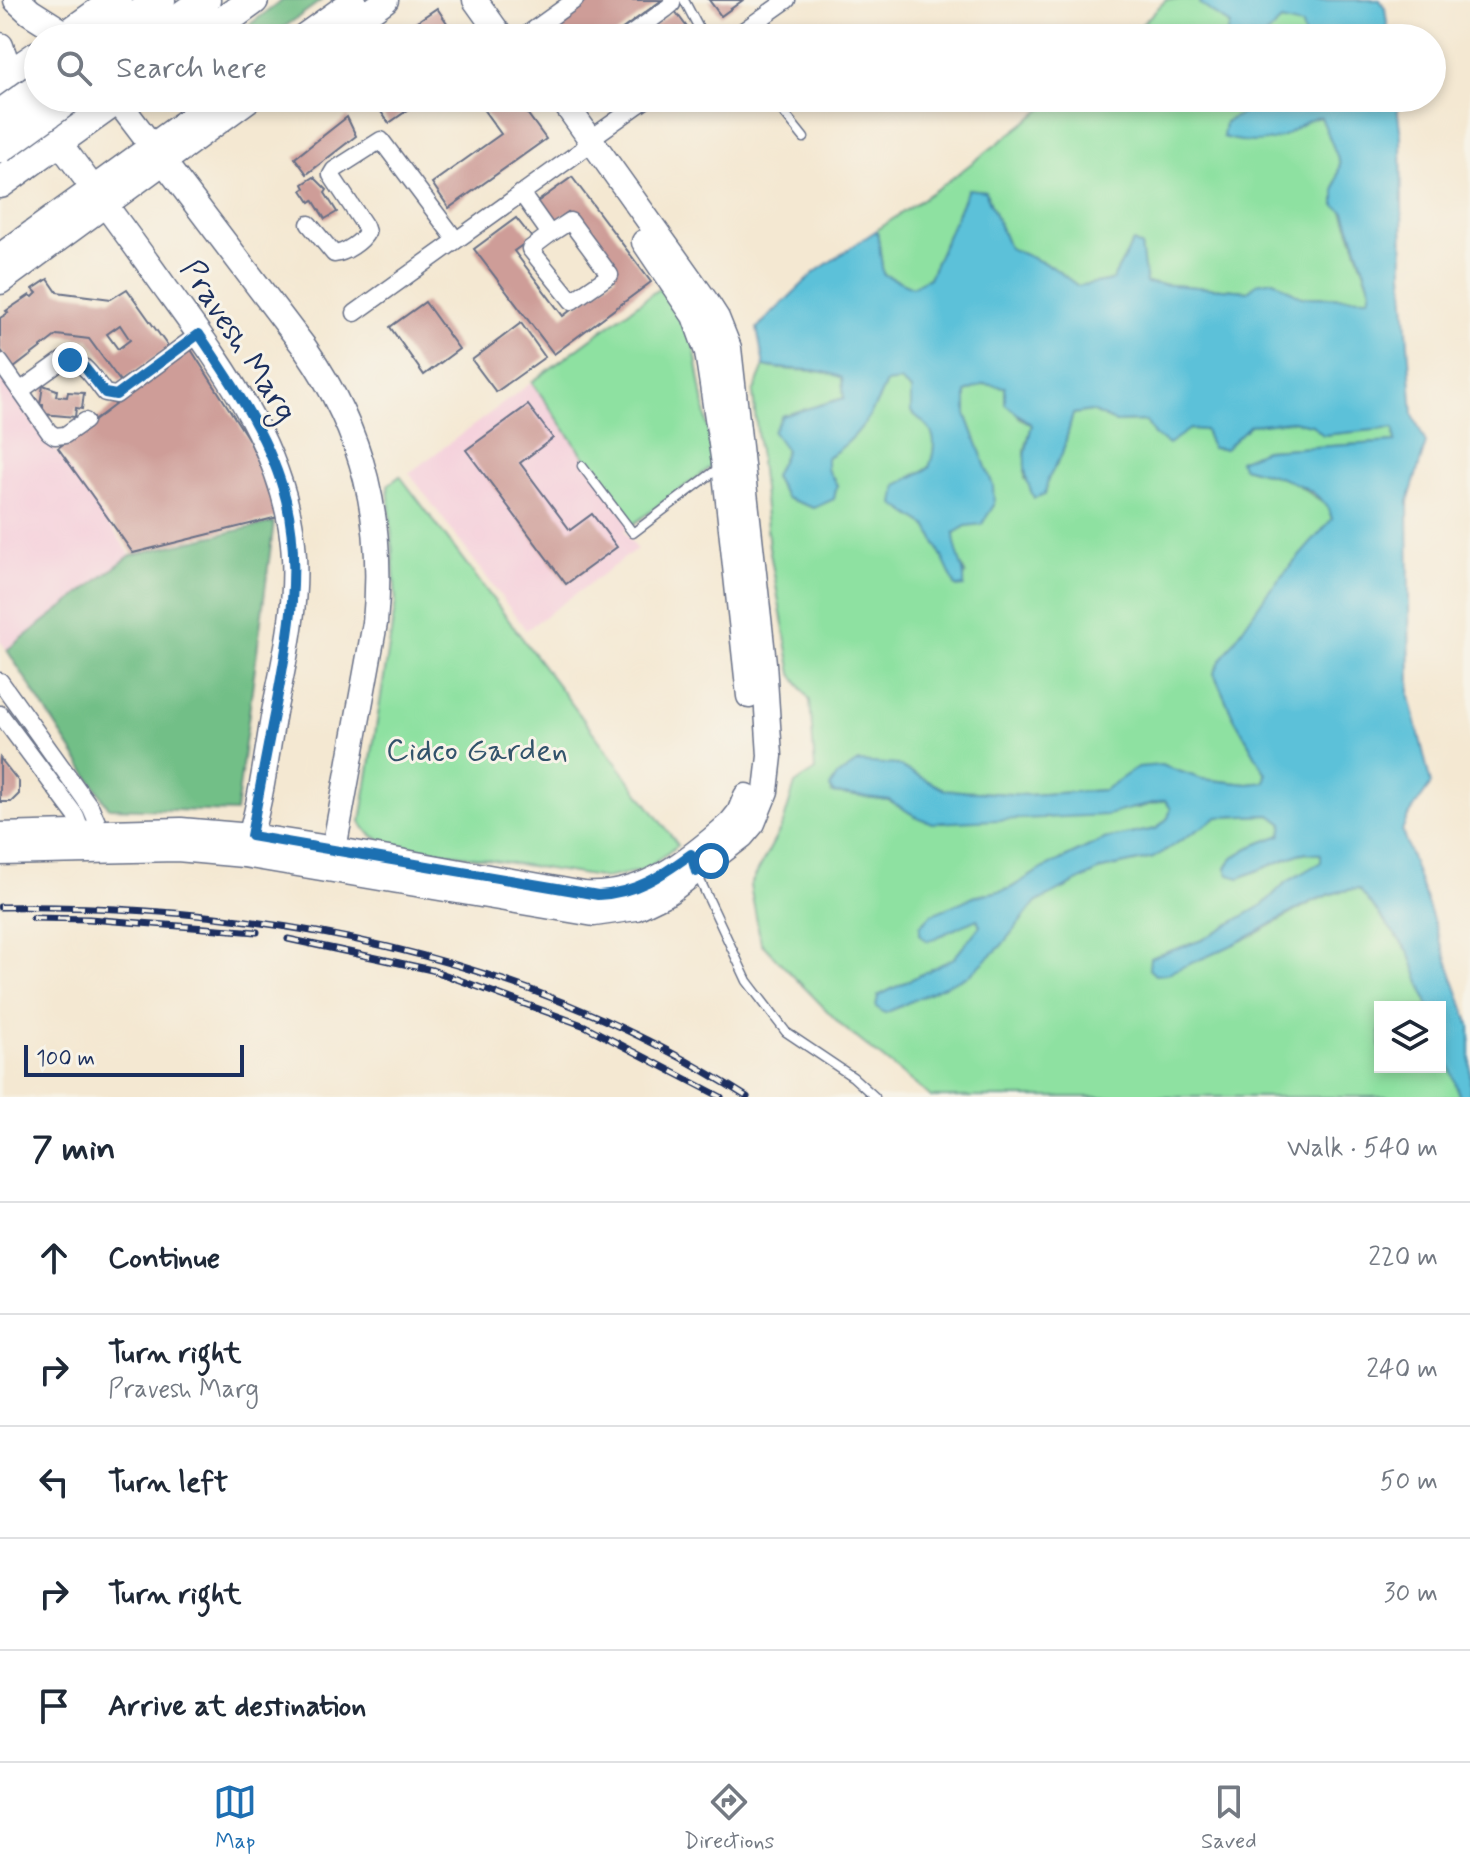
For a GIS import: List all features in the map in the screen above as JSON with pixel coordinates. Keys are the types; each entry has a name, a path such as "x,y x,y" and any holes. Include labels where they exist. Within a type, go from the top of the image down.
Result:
{"highway":[{"path":"85,24 117,0"},
{"path":"127,24 160,0"},
{"path":"172,24 205,0"},
{"path":"220,24 253,0"},
{"path":"5,78 24,65"},
{"path":"0,115 24,98"},
{"path":"0,148 50,112"},
{"path":"0,183 98,112"}],"main road":[{"path":"17,0 48,24"},
{"name":"Pravesh Marg","path":"0,46 5,78 24,101"},
{"name":"Pravesh Marg","path":"34,112 58,141"}],"street":[{"path":"321,24 354,0"},
{"path":"353,24 386,0"},
{"path":"475,0 500,24"},
{"path":"491,0 506,24"},
{"path":"530,24 560,0"},
{"path":"535,24 575,0"},
{"path":"645,24 672,4 672,0"},
{"path":"753,24 787,0"},
{"name":"Pravesh Marg","path":"127,112 280,312 326,378 357,444 375,515 379,587 331,858"},
{"path":"157,154 203,112"},
{"path":"0,256 228,112"},
{"path":"0,835 177,849 247,846 598,895 621,893 645,885 727,849 753,823 766,791 770,756 764,663 733,460 729,348 717,318 586,144 557,112"},
{"path":"569,112 586,144"},
{"path":"355,313 629,112"},
{"path":"309,224 334,254 340,254 365,237 365,226 331,175 381,140 456,240"},
{"name":"Pravesh Marg","path":"58,141 236,389 267,446 286,499 294,555 287,647 247,846"},
{"path":"521,193 550,234"},
{"path":"0,282 99,196"},
{"path":"570,221 610,275 572,301 530,249 550,234 570,221"},
{"path":"20,391 63,360 70,360 82,364 105,393 116,395 199,334"},
{"path":"0,362 49,432 55,436 65,435 85,421"},
{"path":"0,681 91,808 97,822 81,841 0,853"},
{"path":"0,714 76,816 81,841"}],"lane":[{"path":"684,0 697,24"},
{"path":"783,112 804,138"},
{"path":"582,466 633,533 733,460"},
{"path":"694,863 747,981 786,1032 853,1077 875,1097"}],"shaded area":[{"path":"0,372 131,555 7,650 0,641"},
{"path":"532,382 632,525 624,531 637,549 526,630 409,473"}],"green space":[{"path":"283,0 322,0 289,24 250,24"},
{"path":"1166,0 1202,0 1201,4 1229,24 1142,24"},
{"path":"1039,112 1245,112 1226,122 1284,136 1307,119 1321,116 1340,163 1335,189 1371,290 1369,298 1301,297 1273,280 1259,283 1248,291 1145,283 1141,246 1133,242 1112,280 1078,286 1051,266 1009,248 985,191 968,189 929,278 912,287 883,274 877,230 951,179"},
{"path":"661,287 690,322 714,465 632,525 532,382"},
{"path":"764,366 842,377 844,398 782,416 786,450 774,477 786,498 814,508 834,498 837,485 827,469 827,457 847,443 863,425 886,382 900,381 911,390 911,412 930,430 934,450 929,468 897,485 895,504 928,527 966,575 954,550 954,533 966,526 993,486 966,414 966,392 984,384 1005,387 1019,417 1032,425 1025,450 1025,479 1045,494 1048,479 1062,454 1073,414 1091,411 1115,422 1146,421 1154,435 1190,429 1205,430 1212,448 1225,449 1250,425 1292,421 1312,425 1324,435 1394,428 1395,442 1265,450 1243,467 1292,481 1328,506 1332,520 1268,592 1214,673 1232,714 1266,774 1265,782 1248,784 1202,779 1161,765 1104,790 1027,795 945,790 898,765 833,793 889,800 932,822 1138,808 1165,800 1171,809 1168,818 1156,829 1104,839 1009,889 976,896 980,926 955,958 878,996 1001,946 1035,903 1102,869 1153,858 1218,817 1271,815 1283,824 1281,835 1243,851 1226,868 1239,878 1301,853 1322,854 1322,862 1285,883 1264,904 1202,940 1150,958 1238,942 1315,901 1359,889 1409,952 1427,1001 1374,1001 1374,1073 1446,1073 1446,1056 1460,1097 931,1097 843,1027 761,943 750,886 783,824 795,784 815,770 810,701 792,674 769,547 753,393"},
{"name":"Cidco Garden","path":"400,476 678,845 645,870 605,878 392,844 374,836 364,827 361,822 396,602 388,485"},
{"path":"274,522 236,812 109,808 7,650 131,555"}],"water":[{"path":"1202,0 1380,0 1385,8 1387,24 1294,24 1281,21 1278,24 1229,24 1200,4"},
{"path":"1245,112 1398,112 1403,272 1413,415 1426,443 1408,502 1410,697 1431,784 1407,818 1402,831 1470,1026 1470,1097 1460,1097 1446,1056 1446,1001 1427,1001 1409,952 1359,889 1315,900 1236,943 1166,974 1155,975 1149,969 1150,958 1202,940 1264,904 1285,883 1321,862 1321,854 1301,853 1239,878 1229,875 1226,868 1236,856 1281,835 1283,824 1271,815 1218,817 1153,858 1102,869 1035,903 1001,946 971,974 885,1013 876,1007 878,996 954,958 980,926 977,919 928,941 920,936 920,926 932,914 976,896 1009,889 1104,839 1156,829 1168,818 1171,809 1165,800 1107,815 932,823 889,800 833,793 830,787 837,776 858,762 898,765 945,790 1027,795 1104,790 1138,767 1161,765 1202,779 1248,784 1265,782 1266,774 1232,714 1214,673 1268,592 1332,519 1319,497 1308,490 1282,478 1243,467 1239,461 1265,450 1395,442 1394,428 1323,435 1312,425 1292,421 1250,425 1225,449 1212,448 1205,430 1190,429 1168,444 1154,435 1146,421 1115,422 1091,411 1073,414 1062,454 1048,479 1045,494 1034,498 1025,462 1032,425 1005,404 1005,387 984,384 966,392 966,414 993,486 994,505 982,524 966,526 954,533 964,579 964,586 956,587 928,527 894,504 897,485 929,468 934,450 930,430 911,412 911,390 900,381 886,383 863,425 847,443 827,457 827,469 837,485 834,499 814,508 786,498 774,476 786,450 773,432 782,416 844,398 842,378 823,372 764,366 757,328 815,272 877,230 883,274 912,287 929,278 968,189 985,191 1009,248 1051,266 1078,286 1112,280 1133,242 1141,246 1146,283 1248,291 1258,283 1273,280 1301,297 1369,298 1371,289 1345,212 1335,206 1340,163 1321,117 1272,140 1247,142 1223,137 1225,122"}],"building":[{"path":"587,0 662,0 629,24 553,24"},
{"path":"709,0 743,0 721,16"},
{"path":"437,8 448,24 414,24"},
{"path":"675,11 685,24 657,24"},
{"path":"381,112 405,112 389,123"},
{"path":"485,112 526,112 546,139 449,208 432,183 501,134"},
{"path":"347,117 356,136 307,174 295,158"},
{"path":"314,177 327,190 325,193 337,212 325,219 313,200 310,202 302,190 305,188 303,184"},
{"path":"572,177 651,282 554,354 474,249 516,218 532,238 514,251 563,316 616,276 568,212 549,226 533,205"},
{"path":"48,279 57,292 111,299 127,289 169,348 120,381 89,339 57,335 14,368 0,349 0,318 30,295 33,297 37,293 33,289","holes":["120,325 130,340 118,349 107,334"]},
{"path":"425,302 459,349 424,375 390,327"},
{"path":"521,323 545,357 496,392 472,360"},
{"path":"190,348 249,440 266,477 278,517 133,553 58,448"},
{"path":"43,385 57,390 56,396 67,397 68,392 84,393 82,409 76,408 75,417 43,414 43,405 40,405"},
{"path":"528,405 553,438 520,463 570,530 592,514 617,547 566,584 466,450"},
{"path":"0,758 19,782 19,794 11,802 0,802"}],"railway":[{"path":"0,907 99,908 196,915 293,928 388,947 481,973 572,1006 661,1047 747,1097"},
{"path":"33,918 89,919 257,932"},
{"path":"288,939 432,970 585,1026 721,1097"}],"route":[{"path":"70,360 82,364 105,393 116,395 199,334 236,389 267,446 286,499 294,555 294,583 287,647 251,836 598,895 621,893 645,885 691,854 696,872 711,861"}]}
